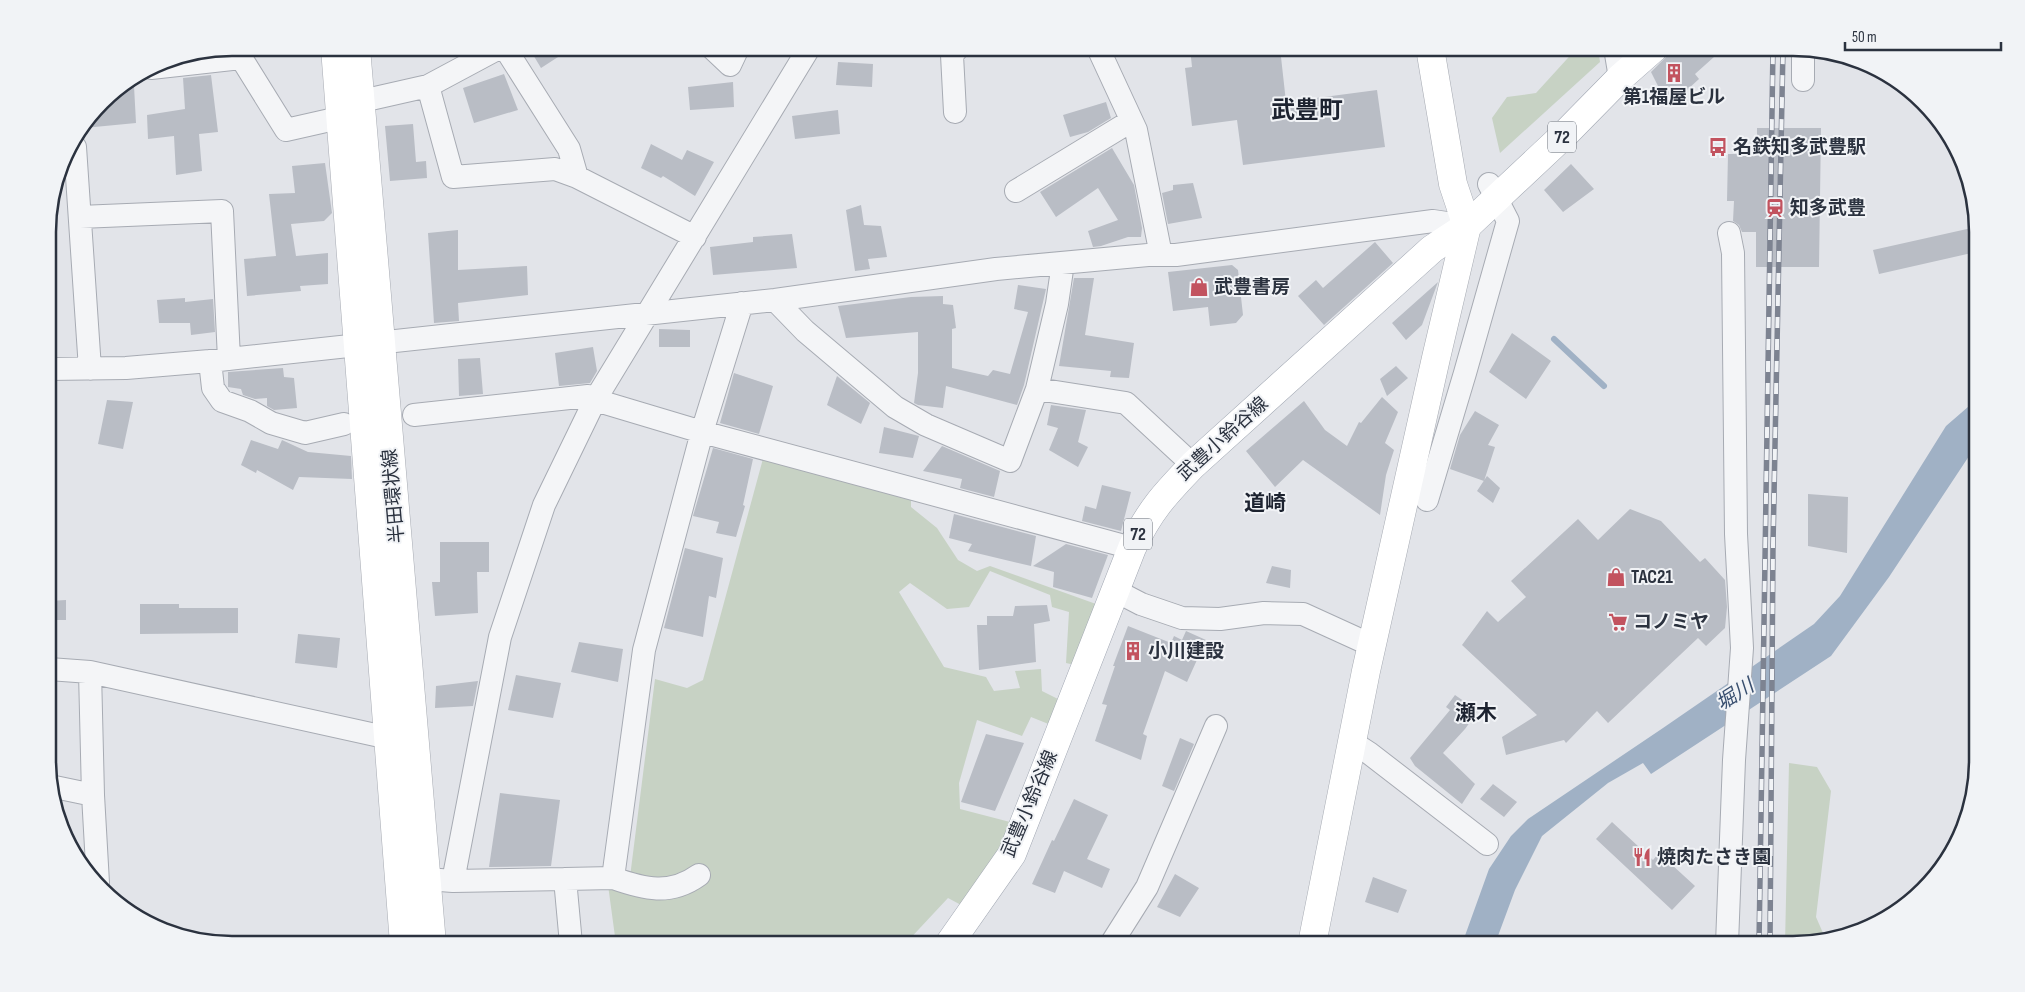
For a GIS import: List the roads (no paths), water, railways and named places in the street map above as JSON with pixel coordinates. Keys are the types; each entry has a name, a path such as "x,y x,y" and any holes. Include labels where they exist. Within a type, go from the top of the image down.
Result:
{"main road":[{"path":"1314,935 1371,645 1467,226 1453,184 1431,56"},
{"name":"武豊小鈴谷線","path":"955,936 1012,854 1132,548 1143,524 1162,496 1193,465 1432,249 1467,226 1493,191 1564,135 1620,78 1645,56"},
{"name":"半田環状線","path":"336,57 339,118 440,880 433,936"},
{"name":"半田環状線","path":"357,57 361,99 369,344 389,738 403,936"}],"street":[{"path":"1102,56 1136,130 1161,255"},
{"path":"1616,56 1620,78"},
{"path":"241,57 286,130 339,118"},
{"path":"361,99 375,98 428,86 482,57"},
{"path":"511,57 569,150 577,178"},
{"path":"721,57 730,65 734,57"},
{"path":"699,875 690,882 674,887 657,889 641,888 613,878 440,880 500,638 544,505 595,400 695,237 801,57"},
{"path":"952,57 955,112"},
{"path":"1803,57 1803,80"},
{"path":"428,86 453,177 555,169 577,178 695,237"},
{"path":"1016,191 1131,121"},
{"path":"75,152 90,369"},
{"path":"1427,500 1508,221 1493,191"},
{"path":"80,217 222,211 220,360 213,388 222,401 250,411 271,423 305,433 344,424"},
{"path":"57,369 126,368 220,360 647,315 775,300 996,269 1176,255 1433,221 1467,226"},
{"path":"1727,935 1736,727 1742,648 1736,534 1733,253 1729,234"},
{"path":"775,300 805,331 895,407 926,425 1010,460 1037,389 1057,304 1063,263"},
{"path":"613,878 644,650 702,432 742,303"},
{"path":"1037,389 1126,403 1193,465"},
{"path":"414,414 588,396 595,400 702,432 1132,548"},
{"path":"1116,591 1142,604 1182,618 1220,619 1264,613 1303,614 1371,645"},
{"path":"56,670 90,672 389,738"},
{"path":"90,672 93,795 97,873"},
{"path":"1116,935 1147,887 1216,726"},
{"path":"1352,742 1487,844"},
{"path":"59,788 93,795"},
{"path":"565,879 570,936"}],"water":[{"name":"堀川","path":"1969,406 1969,456 1889,577 1831,656 1651,774 1643,763 1608,783 1542,836 1515,890 1498,935 1465,935 1489,869 1511,836 1528,819 1814,624 1840,596 1946,426"}],"waterway":[{"path":"1554,339 1604,386"}],"railway":[{"path":"1759,935 1773,56"},
{"path":"1770,935 1773,545 1783,56"}],"place":[{"name":"第1福屋ビル","path":"1674,73"},
{"name":"名鉄知多武豊駅","path":"1718,147"},
{"name":"知多武豊","path":"1775,208"},
{"name":"武豊書房","path":"1199,287"},
{"name":"TAC21","path":"1616,577"},
{"name":"コノミヤ","path":"1618,622"},
{"name":"小川建設","path":"1133,651"},
{"name":"焼肉たさき園","path":"1642,857"}],"district":[{"name":"武豊町","path":"1307,110"},
{"name":"道崎","path":"1265,503"},
{"name":"瀬木","path":"1476,713"}]}
